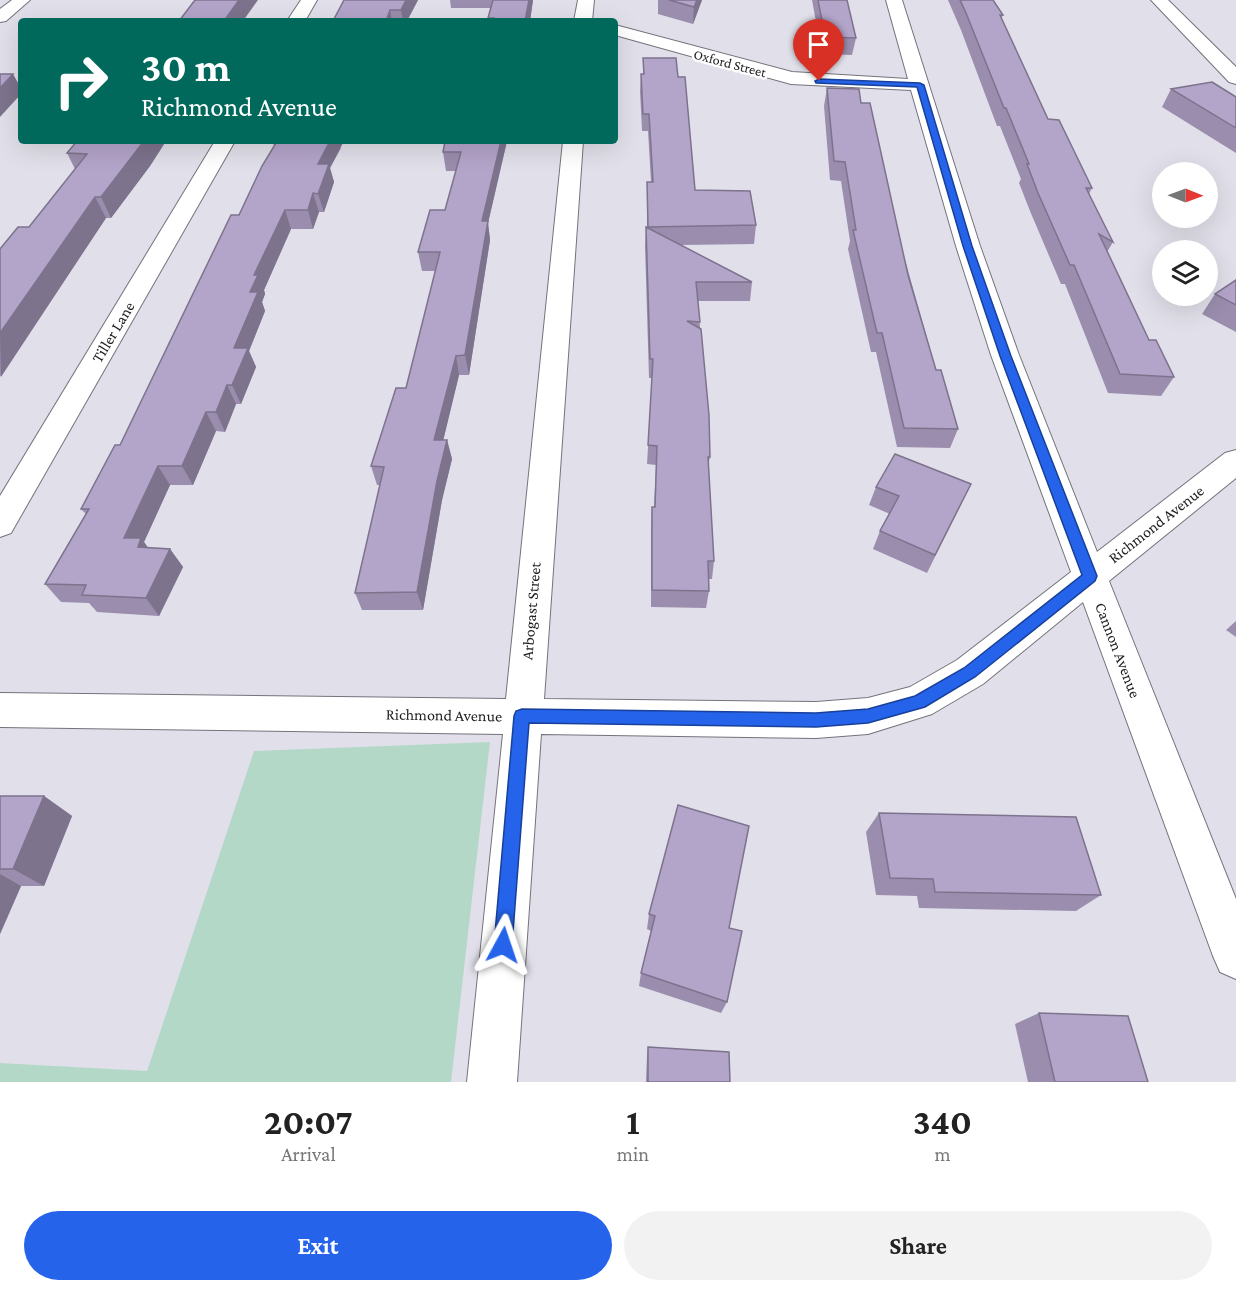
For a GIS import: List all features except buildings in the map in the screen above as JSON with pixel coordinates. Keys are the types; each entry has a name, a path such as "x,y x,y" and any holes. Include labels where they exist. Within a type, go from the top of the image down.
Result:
{"street":[{"path":"0,17 22,0"},
{"path":"298,18 309,0"},
{"path":"583,18 586,0"},
{"name":"Cannon Avenue","path":"894,0 968,246 1005,356 1236,956"},
{"path":"1159,0 1236,78"},
{"name":"Oxford Street","path":"618,31 791,78 920,85"},
{"name":"Tiller Lane","path":"0,524 223,144"},
{"name":"Arbogast Street","path":"492,1082 573,144"},
{"name":"Richmond Avenue","path":"0,710 816,720 868,716 919,702 970,672 1236,460"}],"green space":[{"path":"490,742 451,1082 0,1082 0,1063 147,1071 254,751"}],"route":[{"path":"503,945 522,716 816,720 868,716 919,702 970,672 1090,576 1005,356 968,246 920,85 819,81"}]}
